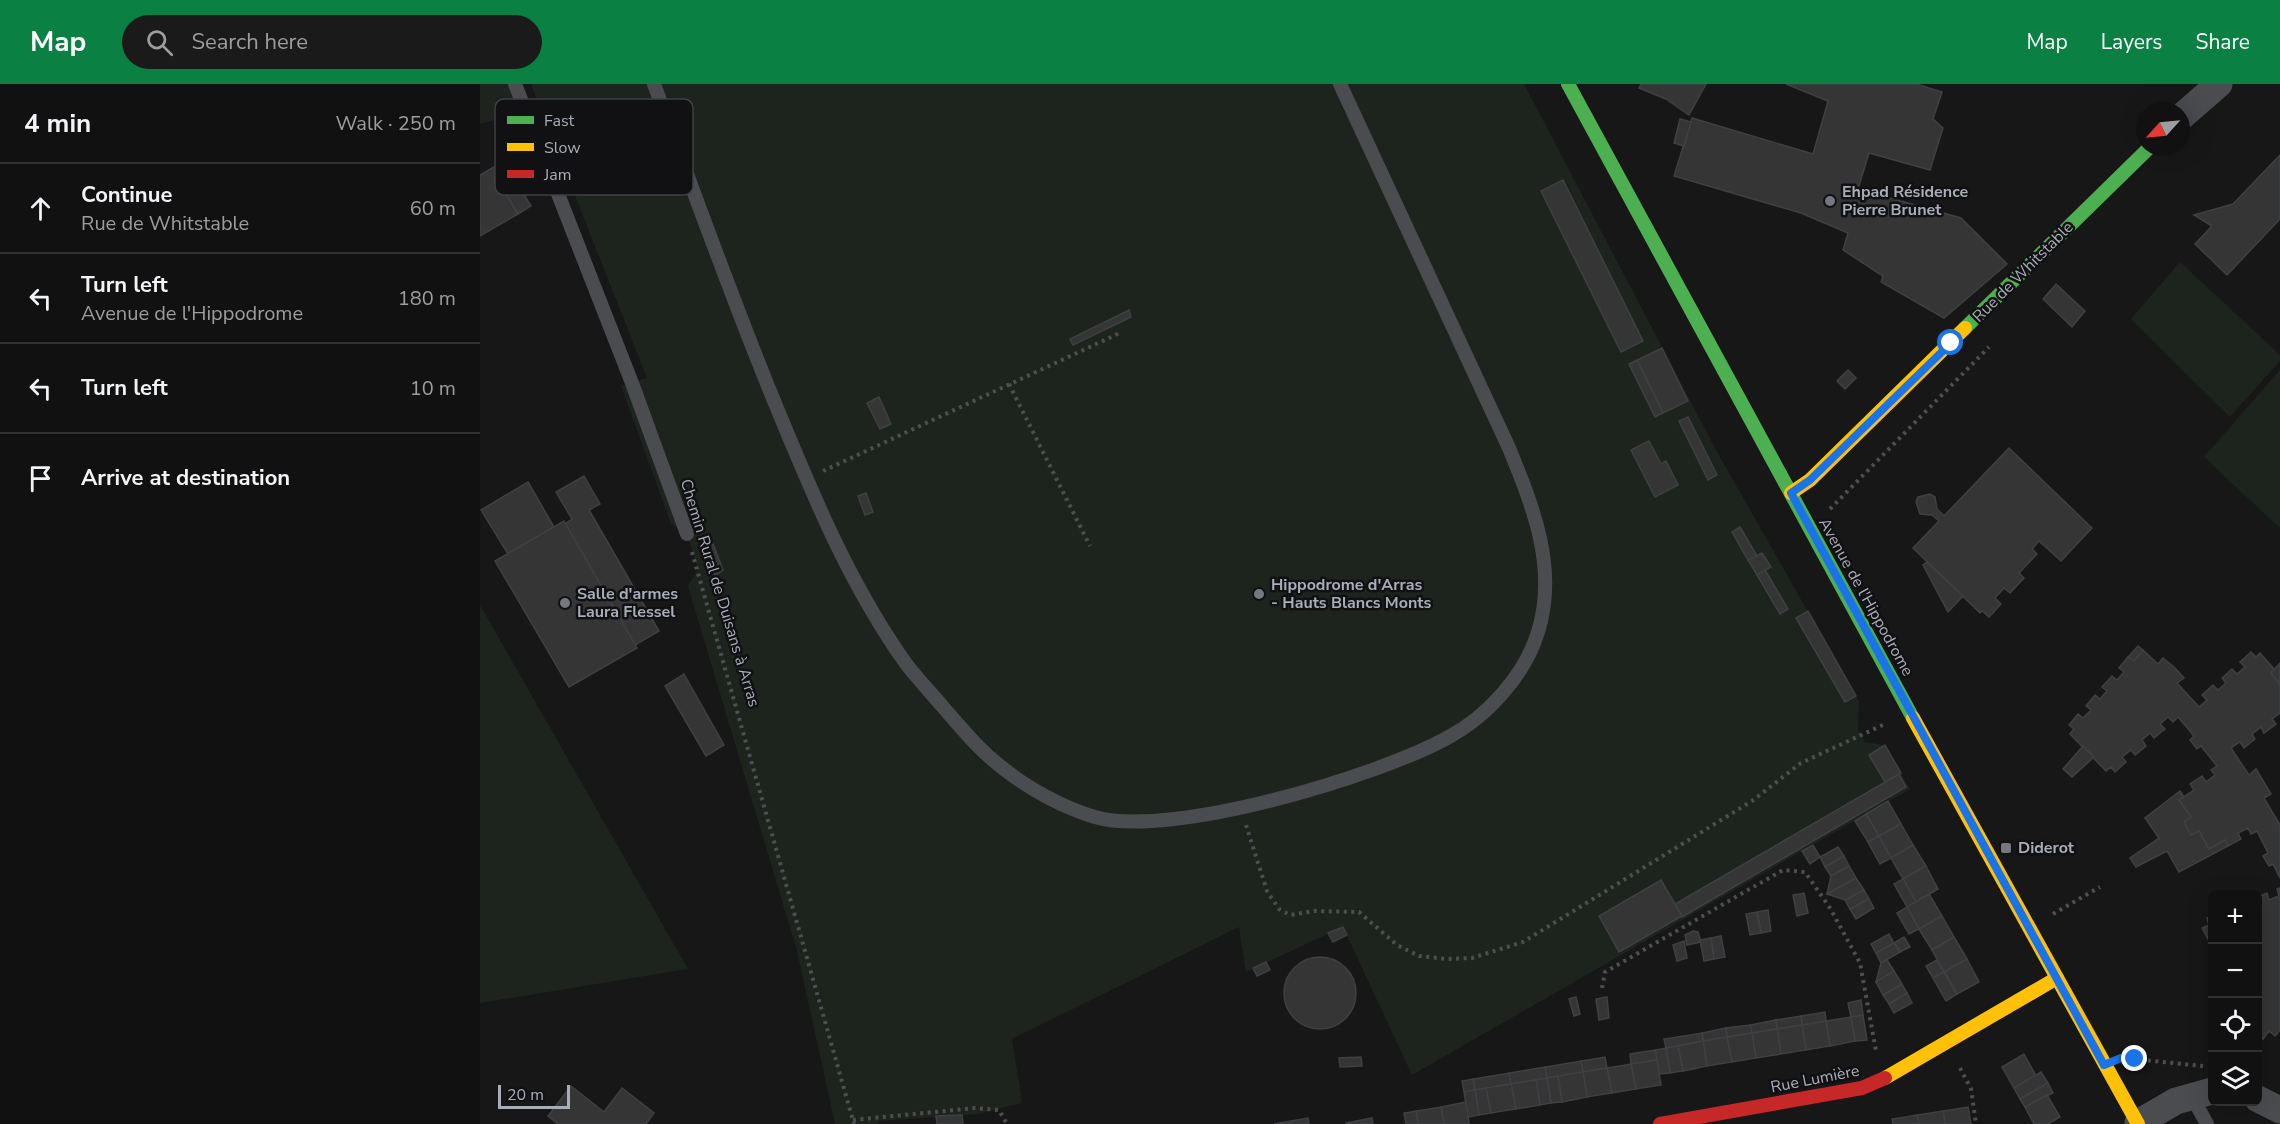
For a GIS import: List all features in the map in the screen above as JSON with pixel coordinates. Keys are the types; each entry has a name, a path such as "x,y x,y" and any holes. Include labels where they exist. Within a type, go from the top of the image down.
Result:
{"street":[{"name":"Avenue de l'Hippodrome","path":"1568,84 1910,712 2138,1124"},
{"path":"2190,109 2219,84"},
{"name":"Rue de Whitstable","path":"1791,493 1810,480 2141,156"},
{"name":"Rue Lumière","path":"1660,1124 1704,1120 1862,1088 1884,1080 2057,978"},
{"path":"2138,1124 2204,1086"}],"lane":[{"name":"Chemin Rural de Duisans à Arras","path":"515,84 521,99"},
{"path":"654,84 660,99"},
{"path":"693,189 738,311 806,479 854,579 907,664 971,739 1005,770 1052,798 1097,818 1142,822 1241,806 1325,787 1389,764 1449,738 1473,720 1500,694 1522,666 1538,634 1545,600 1546,562 1533,509 1521,478 1340,84"},
{"name":"Chemin Rural de Duisans à Arras","path":"558,195 632,383 687,534"},
{"path":"2204,1086 2207,1124"}],"path":[{"path":"806,479 1122,332"},
{"path":"1010,384 1090,546"},
{"name":"Chemin Rural de Duisans à Arras","path":"687,534 711,611 854,1122"},
{"path":"1241,806 1266,891 1279,909 1290,915 1314,910 1359,912 1397,945 1419,956 1447,959 1472,958 1523,942 1752,801 1801,763 1910,712"},
{"path":"1602,988 1605,972 1783,870 1805,872 1830,908 1860,963 1878,1062 1884,1080"},
{"path":"2074,902 2100,887"},
{"path":"1941,1047 1955,1057 1971,1089 1976,1124"},
{"path":"2104,1065 2121,1058 2204,1066 2204,1086"},
{"path":"854,1122 975,1108 999,1110 1008,1124"}],"shaded area":[{"path":"480,84 515,84 521,99 495,99 495,120 480,124"},
{"name":"Hippodrome d'Arras - Hauts Blancs Monts","path":"531,84 1524,84 1716,450 1859,701 1858,729 1865,742 1885,745 1910,789 1412,1075 1343,927 1246,972 1239,927 1012,1039 1022,1103 979,1114 878,1121 878,1124 835,1124 797,951 688,586 698,569 687,534 671,524 621,386 647,378 575,195 693,195 693,99 537,99"},
{"path":"2180,262 2280,355 2280,361 2230,417 2131,319"},
{"path":"2280,370 2280,528 2204,457"},
{"path":"480,605 688,969 480,1003"}],"building":[{"path":"1641,84 1706,84 1689,115 1666,99 1639,88"},
{"name":"Ehpad Résidence Pierre Brunet","path":"1786,84 1916,84 1942,92 1933,119 1943,128 1930,170 1869,153 1858,189 1961,218 2007,264 1944,318 1881,282 1883,276 1843,250 1848,233 1801,213 1674,176 1692,118 1813,154 1828,101"},
{"path":"1680,119 1691,122 1684,146 1674,143"},
{"path":"2280,155 2280,219 2227,275 2195,244 2212,226 2194,215 2233,204"},
{"path":"495,166 495,195 507,195 518,214 480,236 480,175"},
{"path":"1563,180 1643,341 1621,352 1541,191"},
{"path":"507,195 524,195 531,206 518,214"},
{"path":"2056,284 2085,311 2072,327 2043,299"},
{"path":"1129,310 1131,317 1073,345 1070,339"},
{"path":"1662,348 1688,401 1663,413 1637,360"},
{"path":"1637,360 1663,413 1655,417 1629,364"},
{"path":"1848,370 1856,378 1845,389 1837,381"},
{"path":"879,397 891,424 880,429 867,403"},
{"path":"1688,417 1717,475 1708,480 1679,421"},
{"path":"1649,441 1661,464 1666,461 1678,485 1655,497 1631,450"},
{"path":"2009,448 2092,528 2061,561 2039,541 2032,549 2037,554 2019,573 2024,578 2010,593 2004,588 1995,598 2001,604 1989,617 1982,611 1980,613 1913,548 1939,521 1932,515 1920,514 1916,502 1918,497 1930,494 1935,497 1937,509 1944,516"},
{"path":"584,476 600,504 589,510 659,631 635,645 565,524 572,519 556,492"},
{"path":"528,482 554,527 508,554 481,510"},
{"path":"866,493 873,512 865,515 858,496"},
{"name":"Salle d'armes Laura Flessel","path":"564,521 637,648 569,687 495,561"},
{"path":"1740,527 1757,556 1748,560 1732,532"},
{"path":"713,544 723,570 715,576 706,548"},
{"path":"1762,553 1771,567 1757,575 1748,560"},
{"path":"1927,562 1963,596 1948,612 1923,565"},
{"path":"1765,570 1788,609 1780,614 1757,575"},
{"path":"1808,611 1856,696 1845,702 1796,618"},
{"path":"2138,646 2143,650 2134,661 2128,657"},
{"path":"2143,650 2158,664 2163,658 2174,667 2184,678 2177,683 2199,707 2207,700 2202,695 2213,685 2218,690 2226,683 2222,678 2232,669 2237,674 2245,667 2240,662 2251,652 2256,657 2260,653 2275,670 2271,673 2280,684 2280,713 2272,719 2276,724 2264,733 2261,727 2252,734 2255,739 2244,748 2240,742 2231,748 2249,775 2256,769 2271,794 2264,798 2280,825 2280,878 2273,864 2269,866 2263,856 2268,853 2257,831 2251,834 2248,828 2238,833 2241,839 2228,846 2225,840 2209,849 2199,831 2191,835 2184,822 2191,817 2179,800 2194,790 2190,784 2202,776 2206,782 2215,775 2211,770 2217,766 2201,746 2197,749 2190,740 2194,736 2178,717 2173,722 2168,717 2160,724 2165,729 2154,738 2150,733 2142,740 2146,746 2135,755 2131,750 2122,757 2126,762 2115,772 2111,767 2106,771 2070,734 2074,729 2069,725 2078,714 2083,718 2091,710 2086,706 2095,695 2100,699 2107,691 2102,687 2112,676 2117,680 2124,672 2119,668 2128,657 2134,661"},
{"path":"2280,663 2280,684 2271,673"},
{"path":"684,674 724,745 706,756 665,686"},
{"path":"1885,745 1901,773 1885,782 1869,755"},
{"path":"2083,746 2094,757 2072,777 2063,769"},
{"path":"1899,774 1906,787 1682,917 1675,904"},
{"path":"2180,791 2184,797 2179,800 2191,817 2184,822 2191,835 2199,831 2209,849 2225,840 2228,846 2179,872 2167,851 2136,867 2130,858 2159,838 2145,818"},
{"path":"1888,801 1901,824 1879,836 1866,814"},
{"path":"1866,814 1879,836 1868,842 1855,821"},
{"path":"1901,824 1913,845 1891,858 1879,836"},
{"path":"1879,836 1891,858 1880,864 1868,842"},
{"path":"1813,845 1820,857 1810,864 1802,851"},
{"path":"1913,845 1926,866 1903,879 1891,858"},
{"path":"1838,847 1844,856 1825,867 1820,857"},
{"path":"1844,856 1849,866 1831,876 1825,867"},
{"path":"1849,866 1856,878 1827,894 1831,876"},
{"path":"1926,866 1938,889 1916,902 1903,879"},
{"path":"1856,878 1864,890 1845,900 1827,894"},
{"path":"1903,879 1916,902 1907,907 1894,884"},
{"path":"1661,880 1682,916 1619,952 1599,916"},
{"path":"2280,888 2280,1030 2275,1036 2269,1031 2263,1039 2262,895 2267,893 2269,900 2279,896 2277,889"},
{"path":"1864,890 1869,899 1850,909 1845,900"},
{"path":"1804,893 1808,913 1797,916 1793,895"},
{"path":"1929,894 1942,916 1919,929 1907,907"},
{"path":"1869,899 1874,908 1856,919 1850,909"},
{"path":"1907,907 1919,929 1909,934 1897,913"},
{"path":"1768,910 1771,931 1761,933 1757,912"},
{"path":"1757,912 1761,933 1750,935 1746,914"},
{"path":"1942,916 1954,937 1932,950 1919,929"},
{"path":"2208,925 2208,939 2202,928"},
{"path":"1343,927 1347,935 1333,942 1328,933"},
{"path":"1693,931 1698,932 1701,942 1687,945 1685,935"},
{"path":"1889,934 1894,943 1876,953 1871,944"},
{"path":"1721,936 1725,957 1714,959 1711,938"},
{"path":"1904,937 1910,947 1900,952 1894,943"},
{"path":"1954,937 1967,959 1944,972 1932,950"},
{"path":"1711,938 1714,959 1704,961 1700,940"},
{"path":"1684,941 1687,958 1677,961 1673,945"},
{"path":"1894,943 1900,952 1881,963 1876,953"},
{"path":"1320,957 1334,960 1346,967 1353,979 1356,993 1353,1007 1346,1019 1334,1026 1320,1029 1306,1026 1294,1019 1287,1007 1284,993 1287,979 1294,967 1306,960"},
{"path":"1967,959 1979,982 1957,994 1944,972"},
{"path":"1887,960 1894,971 1876,982 1881,963"},
{"path":"1937,960 1944,972 1933,978 1926,966"},
{"path":"1266,962 1270,970 1257,976 1253,968"},
{"path":"1894,971 1902,984 1883,995 1876,982"},
{"path":"1944,972 1957,994 1946,1001 1933,978"},
{"path":"1902,984 1907,993 1889,1004 1883,995"},
{"path":"1907,993 1912,1003 1894,1013 1889,1004"},
{"path":"1576,997 1580,1014 1574,1016 1569,999"},
{"path":"1607,997 1609,1018 1599,1020 1596,999"},
{"path":"1861,1000 1863,1015 1851,1017 1848,1003"},
{"path":"1825,1012 1826,1021 1802,1025 1801,1016"},
{"path":"1863,1015 1867,1040 1855,1041 1851,1017"},
{"path":"1801,1016 1802,1025 1777,1029 1776,1020"},
{"path":"1851,1017 1855,1041 1830,1046 1826,1021"},
{"path":"1776,1020 1777,1029 1752,1033 1750,1025"},
{"path":"1826,1021 1830,1046 1806,1050 1802,1025"},
{"path":"1750,1025 1752,1033 1727,1037 1726,1028"},
{"path":"1802,1025 1806,1050 1781,1054 1777,1029"},
{"path":"1726,1028 1727,1037 1703,1041 1702,1033"},
{"path":"1777,1029 1781,1054 1756,1058 1752,1033"},
{"path":"1702,1033 1703,1041 1666,1048 1664,1039"},
{"path":"1752,1033 1756,1058 1732,1062 1727,1037"},
{"path":"1727,1037 1732,1062 1707,1066 1703,1041"},
{"path":"1703,1041 1707,1066 1683,1071 1678,1046"},
{"path":"1678,1046 1683,1071 1670,1073 1666,1048"},
{"path":"1666,1048 1670,1073 1659,1074 1655,1050"},
{"path":"1655,1050 1657,1060 1631,1064 1630,1054"},
{"path":"2024,1054 2036,1076 2014,1088 2002,1067"},
{"path":"1361,1057 1362,1066 1340,1067 1339,1058"},
{"path":"1605,1057 1607,1068 1583,1072 1581,1061"},
{"path":"1657,1060 1661,1085 1636,1089 1631,1064"},
{"path":"1581,1061 1583,1072 1547,1078 1545,1067"},
{"path":"1631,1064 1636,1089 1612,1093 1607,1068"},
{"path":"1545,1067 1547,1078 1511,1084 1509,1073"},
{"path":"1607,1068 1612,1093 1587,1097 1583,1072"},
{"path":"1583,1072 1587,1097 1562,1102 1558,1076"},
{"path":"2041,1072 2048,1083 2020,1099 2014,1088"},
{"path":"1509,1073 1511,1084 1475,1090 1473,1079"},
{"path":"1558,1076 1562,1102 1551,1103 1547,1078"},
{"path":"1547,1078 1551,1103 1540,1105 1536,1080"},
{"path":"1473,1079 1475,1090 1464,1092 1462,1081"},
{"path":"1536,1080 1540,1105 1516,1109 1511,1084"},
{"path":"2048,1083 2053,1093 2025,1107 2020,1099"},
{"path":"1511,1084 1516,1109 1491,1113 1486,1088"},
{"path":"571,1086 604,1112 622,1088 654,1113 646,1124 558,1124 548,1116"},
{"path":"1486,1088 1491,1113 1479,1115 1475,1090"},
{"path":"1475,1090 1479,1115 1468,1117 1464,1092"},
{"path":"2047,1095 2060,1117 2048,1124 2034,1124 2025,1107"},
{"path":"1466,1102 1469,1124 1444,1124 1441,1107"},
{"path":"1441,1107 1444,1124 1418,1124 1416,1111"},
{"path":"1968,1107 1971,1124 1945,1124 1943,1111"},
{"path":"1416,1111 1418,1124 1406,1124 1404,1113"},
{"path":"1943,1111 1945,1124 1919,1124 1917,1115"},
{"path":"962,1115 963,1124 937,1124 936,1116"},
{"path":"1917,1115 1919,1124 1893,1124 1892,1119"},
{"path":"1308,1118 1309,1124 1274,1124"},
{"path":"1372,1118 1373,1124 1346,1124 1346,1123"}],"traffic: fast":[{"path":"1568,84 1913,718"},
{"path":"1965,328 2141,156"}],"traffic: slow":[{"path":"1791,493 1810,480 1965,328"},
{"path":"1913,718 2138,1124"},
{"path":"1885,1078 2057,978"}],"traffic: jam":[{"path":"1660,1124 1862,1088 1885,1078"}],"place":[{"name":"Ehpad Résidence Pierre Brunet","path":"1830,201"},
{"name":"Hippodrome d'Arras - Hauts Blancs Monts","path":"1259,594"},
{"name":"Salle d'armes Laura Flessel","path":"565,603"},
{"name":"Diderot","path":"2006,848"}],"route":[{"path":"1951,343 1810,480 1791,493 2104,1065 2121,1058 2135,1059"}]}
